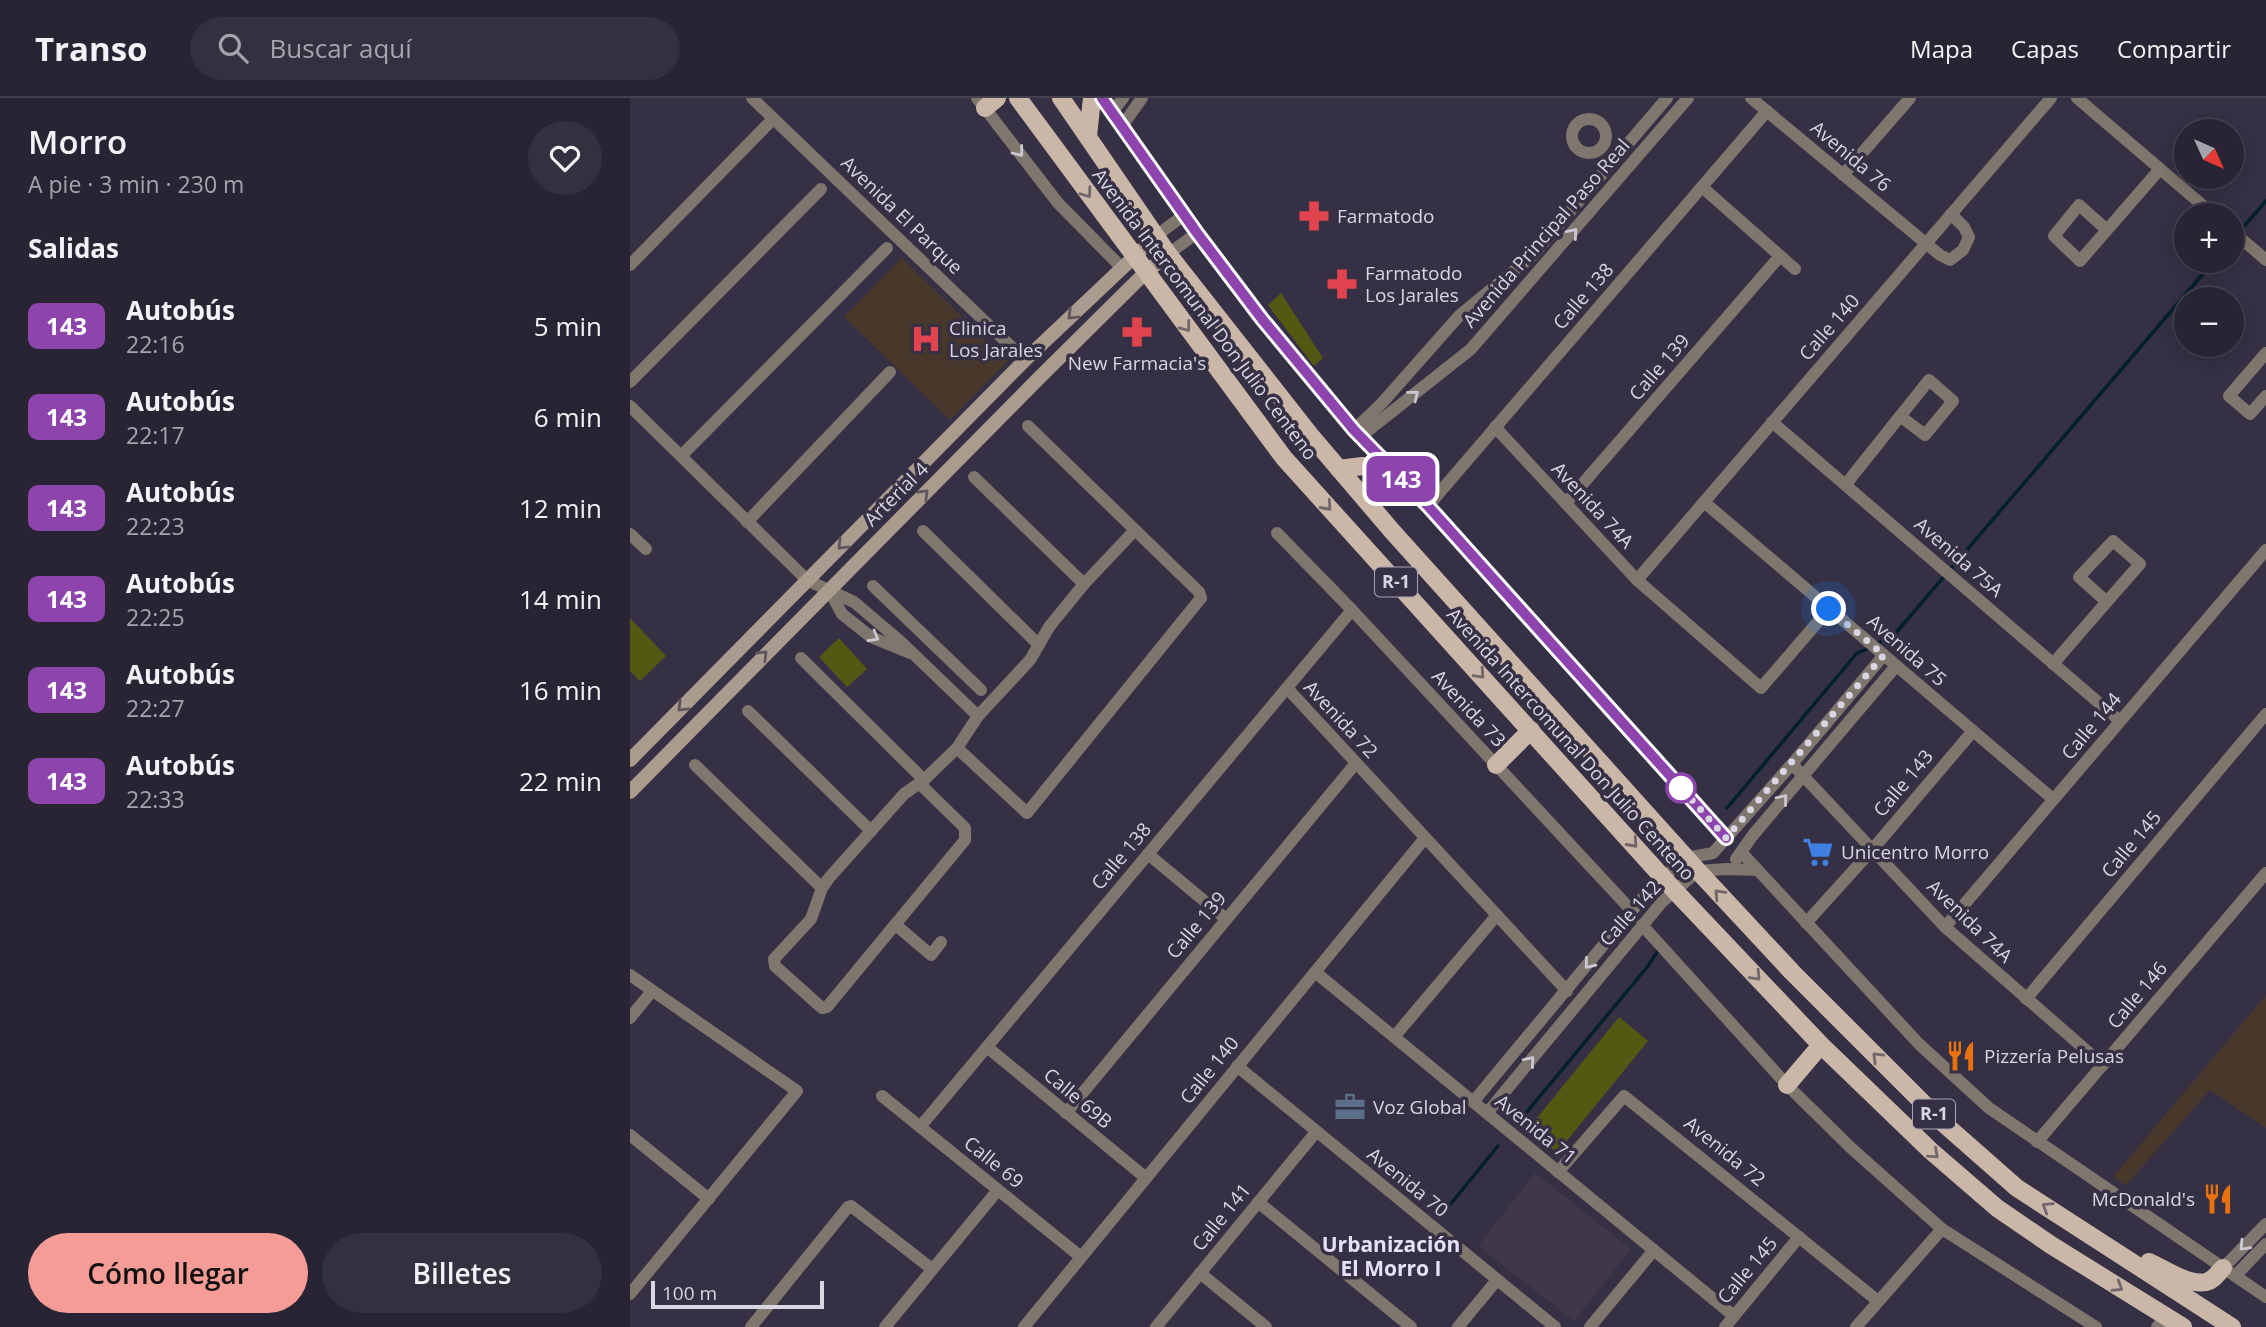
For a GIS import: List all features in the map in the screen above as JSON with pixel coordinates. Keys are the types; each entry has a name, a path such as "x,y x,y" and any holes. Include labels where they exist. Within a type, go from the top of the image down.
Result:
{"main road":[{"name":"Avenida Intercomunal Don Julio Centeno","path":"1018,98 1127,261 1145,272 1284,458 1669,884 1821,1045 1931,1151 1997,1208 2161,1321 2183,1327"},
{"name":"Avenida Intercomunal Don Julio Centeno","path":"1061,98 1168,254 1339,469 1791,972 1942,1122 2017,1188 2232,1327"},
{"path":"1088,136 1093,98"},
{"path":"1339,469 1362,466 1391,468"},
{"path":"1496,765 1531,730"},
{"path":"1787,1085 1821,1045"},
{"path":"2086,1231 2192,1281 2205,1283 2229,1272"}],"street":[{"name":"Avenida El Parque","path":"752,98 1025,360"},
{"path":"1102,98 1197,233 1262,319 1357,434 1428,506 1726,838"},
{"path":"1112,112 1123,98"},
{"path":"1122,126 1142,98"},
{"name":"Avenida Principal Paso Real","path":"1357,434 1459,316 1533,255 1667,98"},
{"name":"Avenida Principal Paso Real","path":"1357,434 1471,349 1688,98"},
{"name":"Avenida 76","path":"1751,98 1926,244 1950,260 1963,250 1969,237 1951,214"},
{"path":"1843,175 1910,98"},
{"name":"Calle 140","path":"1637,580 2051,98"},
{"path":"2077,98 2200,203"},
{"name":"Avenida Intercomunal Don Julio Centeno","path":"987,101 1058,203 1127,261"},
{"name":"Calle 138","path":"1428,506 1767,111"},
{"path":"630,265 773,118"},
{"path":"1601,147 1624,174"},
{"path":"2107,230 2079,205 2054,236 2080,261 2107,230 2160,169"},
{"path":"1702,187 1795,269"},
{"path":"630,382 821,190"},
{"name":"Arterial 4","path":"630,760 1025,360 1127,261 1184,215"},
{"name":"Arterial 4","path":"630,792 828,589 1145,272 1197,233"},
{"path":"2244,241 2266,260"},
{"path":"681,456 887,248"},
{"name":"Calle 139","path":"1566,502 1780,257"},
{"path":"1491,289 1508,307"},
{"path":"1025,360 1041,376"},
{"path":"2263,362 2230,396 2250,414 2266,396"},
{"path":"747,522 890,372"},
{"path":"630,406 807,580 828,589 842,614 871,637 911,653 978,716"},
{"path":"1846,484 1900,416"},
{"name":"Avenida 75A","path":"1772,422 2120,721"},
{"path":"957,748 1025,813 1029,812 1201,598 1199,592 1028,426"},
{"name":"Avenida 74A","path":"1495,427 1637,580 1761,688 1829,609"},
{"path":"974,477 1084,584"},
{"name":"Avenida 75","path":"1704,502 2053,799"},
{"path":"801,658 922,782 965,828 965,840 897,925 827,1007 822,1008 773,962 774,959 811,919 822,888 904,794 922,782 957,748 978,716 1030,660 1049,627 1084,584 1135,530"},
{"path":"923,531 1039,645"},
{"name":"Avenida 73","path":"1277,533 1632,911"},
{"path":"630,534 646,549"},
{"path":"2053,664 2107,602 2140,564 2113,541 2079,577 2107,602"},
{"name":"Calle 144","path":"1945,927 2266,550"},
{"path":"873,586 981,690"},
{"name":"Calle 138","path":"920,1126 1352,610"},
{"name":"Calle 142","path":"1473,1102 1632,911 1692,864 1713,853 1792,764 1877,649"},
{"path":"932,673 948,658"},
{"path":"1726,869 1896,666"},
{"name":"Avenida 72","path":"1287,688 1567,991"},
{"path":"748,711 871,831"},
{"name":"Calle 145","path":"2026,999 2266,714"},
{"name":"Calle 143","path":"1806,923 1973,731"},
{"name":"Calle 139","path":"1066,1113 1356,763"},
{"name":"Avenida 74A","path":"1792,764 1945,927 2103,1065"},
{"path":"695,765 822,888"},
{"name":"Calle 140","path":"1024,1327 1425,838"},
{"path":"1742,853 1919,1044 1989,1108 2266,1297"},
{"path":"1148,854 1226,919"},
{"path":"1692,864 1757,870"},
{"name":"Calle 146","path":"2037,1142 2266,873"},
{"name":"Calle 142","path":"1487,1113 1643,925 1669,884"},
{"path":"1394,1037 1497,915"},
{"path":"897,925 931,955 941,942"},
{"path":"1643,925 1787,1085 1850,1147 1942,1229 2096,1327"},
{"name":"Avenida 71","path":"1315,972 1734,1316"},
{"path":"630,975 796,1089 797,1093 630,1294"},
{"path":"630,1018 652,991"},
{"name":"Calle 69B","path":"987,1047 1146,1178"},
{"name":"Avenida 70","path":"1237,1066 1555,1327"},
{"name":"Calle 69","path":"882,1096 1081,1257"},
{"name":"Avenida 72","path":"1558,1172 1624,1096 1878,1301"},
{"name":"Calle 141","path":"1156,1327 1316,1132"},
{"path":"630,1135 709,1199"},
{"path":"885,1327 998,1190"},
{"path":"1258,1202 1411,1327"},
{"path":"751,1327 848,1207 855,1208 932,1269"},
{"path":"2229,1272 2266,1224"},
{"path":"1856,1327 1942,1229"},
{"name":"Calle 145","path":"1725,1327 1799,1237"},
{"path":"2229,1272 2266,1244"},
{"path":"1590,1327 1654,1250"},
{"path":"1200,1273 1266,1327"},
{"path":"1458,1327 1497,1280"}],"shaded area":[{"name":"Clinica Los Jarales","path":"902,258 1008,361 950,420 844,317"},
{"path":"2266,995 2266,1128 2210,1090 2126,1185 2113,1177"},
{"path":"1535,1173 1631,1249 1574,1321 1478,1246"}],"green space":[{"path":"1281,293 1323,358 1314,366 1268,305"},
{"path":"630,618 666,656 640,681 630,671"},
{"path":"839,638 867,669 847,687 819,657"},
{"path":"1619,1017 1648,1041 1557,1153 1528,1129"}],"waterway":[{"path":"2244,226 2266,201"},
{"path":"1876,644 1894,635 2204,273"},
{"path":"1727,808 1857,653 1869,648"},
{"path":"1521,1119 1648,966 1658,950"},
{"path":"1440,1217 1498,1146"}],"bus line":[{"name":"143","path":"1102,98 1197,233 1262,319 1354,430 1428,506 1726,838"}],"place":[{"name":"Farmatodo","path":"1314,216"},
{"name":"Farmatodo Los Jarales","path":"1342,284"},
{"name":"New Farmacia's","path":"1137,332"},
{"name":"Clinica Los Jarales","path":"926,339"},
{"name":"Unicentro Morro","path":"1818,852"},
{"name":"Pizzería Pelusas","path":"1961,1056"},
{"name":"Voz Global","path":"1350,1107"},
{"name":"McDonald's","path":"2218,1199"}],"district":[{"name":"Urbanización El Morro I","path":"1391,1257"}],"route":[{"path":"1681,788 1674,780 1726,838 1884,655 1829,609"}]}
